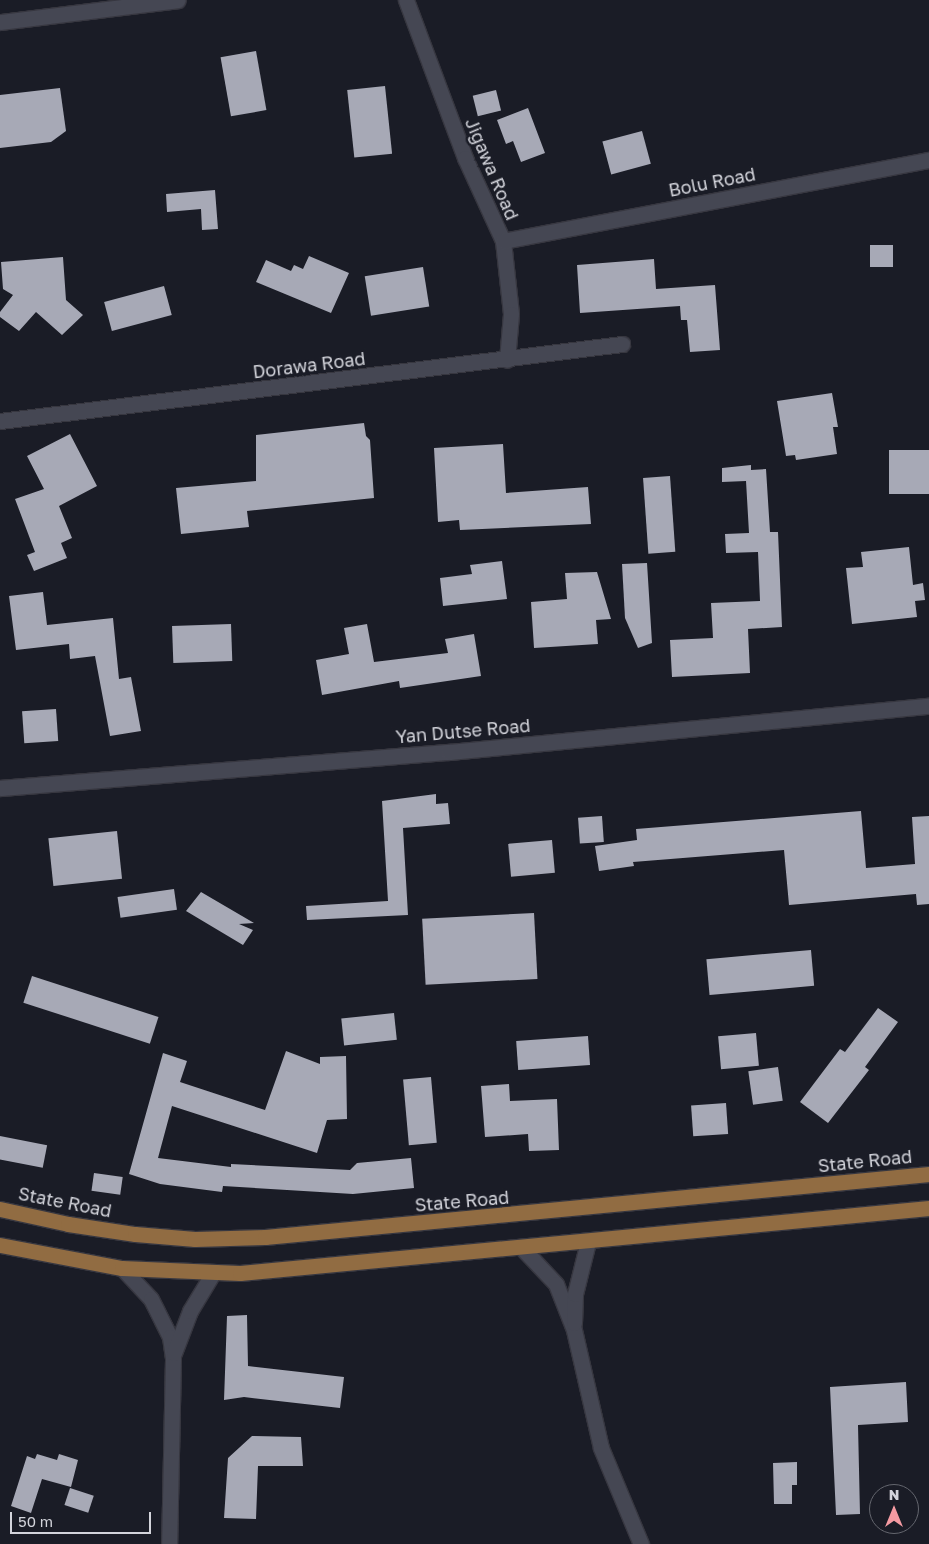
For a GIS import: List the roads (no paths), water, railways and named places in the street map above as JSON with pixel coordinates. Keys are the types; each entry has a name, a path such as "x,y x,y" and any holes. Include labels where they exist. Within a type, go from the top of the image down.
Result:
{"main road":[{"name":"State Road","path":"0,1209 68,1224 135,1234 195,1239 265,1237 929,1174"},
{"path":"0,1245 122,1268 213,1273 296,1270 929,1208"}],"street":[{"path":"0,22 178,0"},
{"name":"Jigawa Road","path":"406,0 465,158 503,241 511,314 507,360"},
{"name":"Bolu Road","path":"503,241 929,160"},
{"name":"Dorawa Road","path":"0,421 507,360 622,344"},
{"name":"Yan Dutse Road","path":"0,788 449,752 929,706"},
{"path":"574,1330 575,1294 588,1242"},
{"path":"523,1249 556,1284 574,1330 601,1448 641,1544"},
{"path":"122,1268 151,1299 163,1318 170,1336 172,1359 169,1544"},
{"path":"172,1359 190,1311 213,1273"}]}
